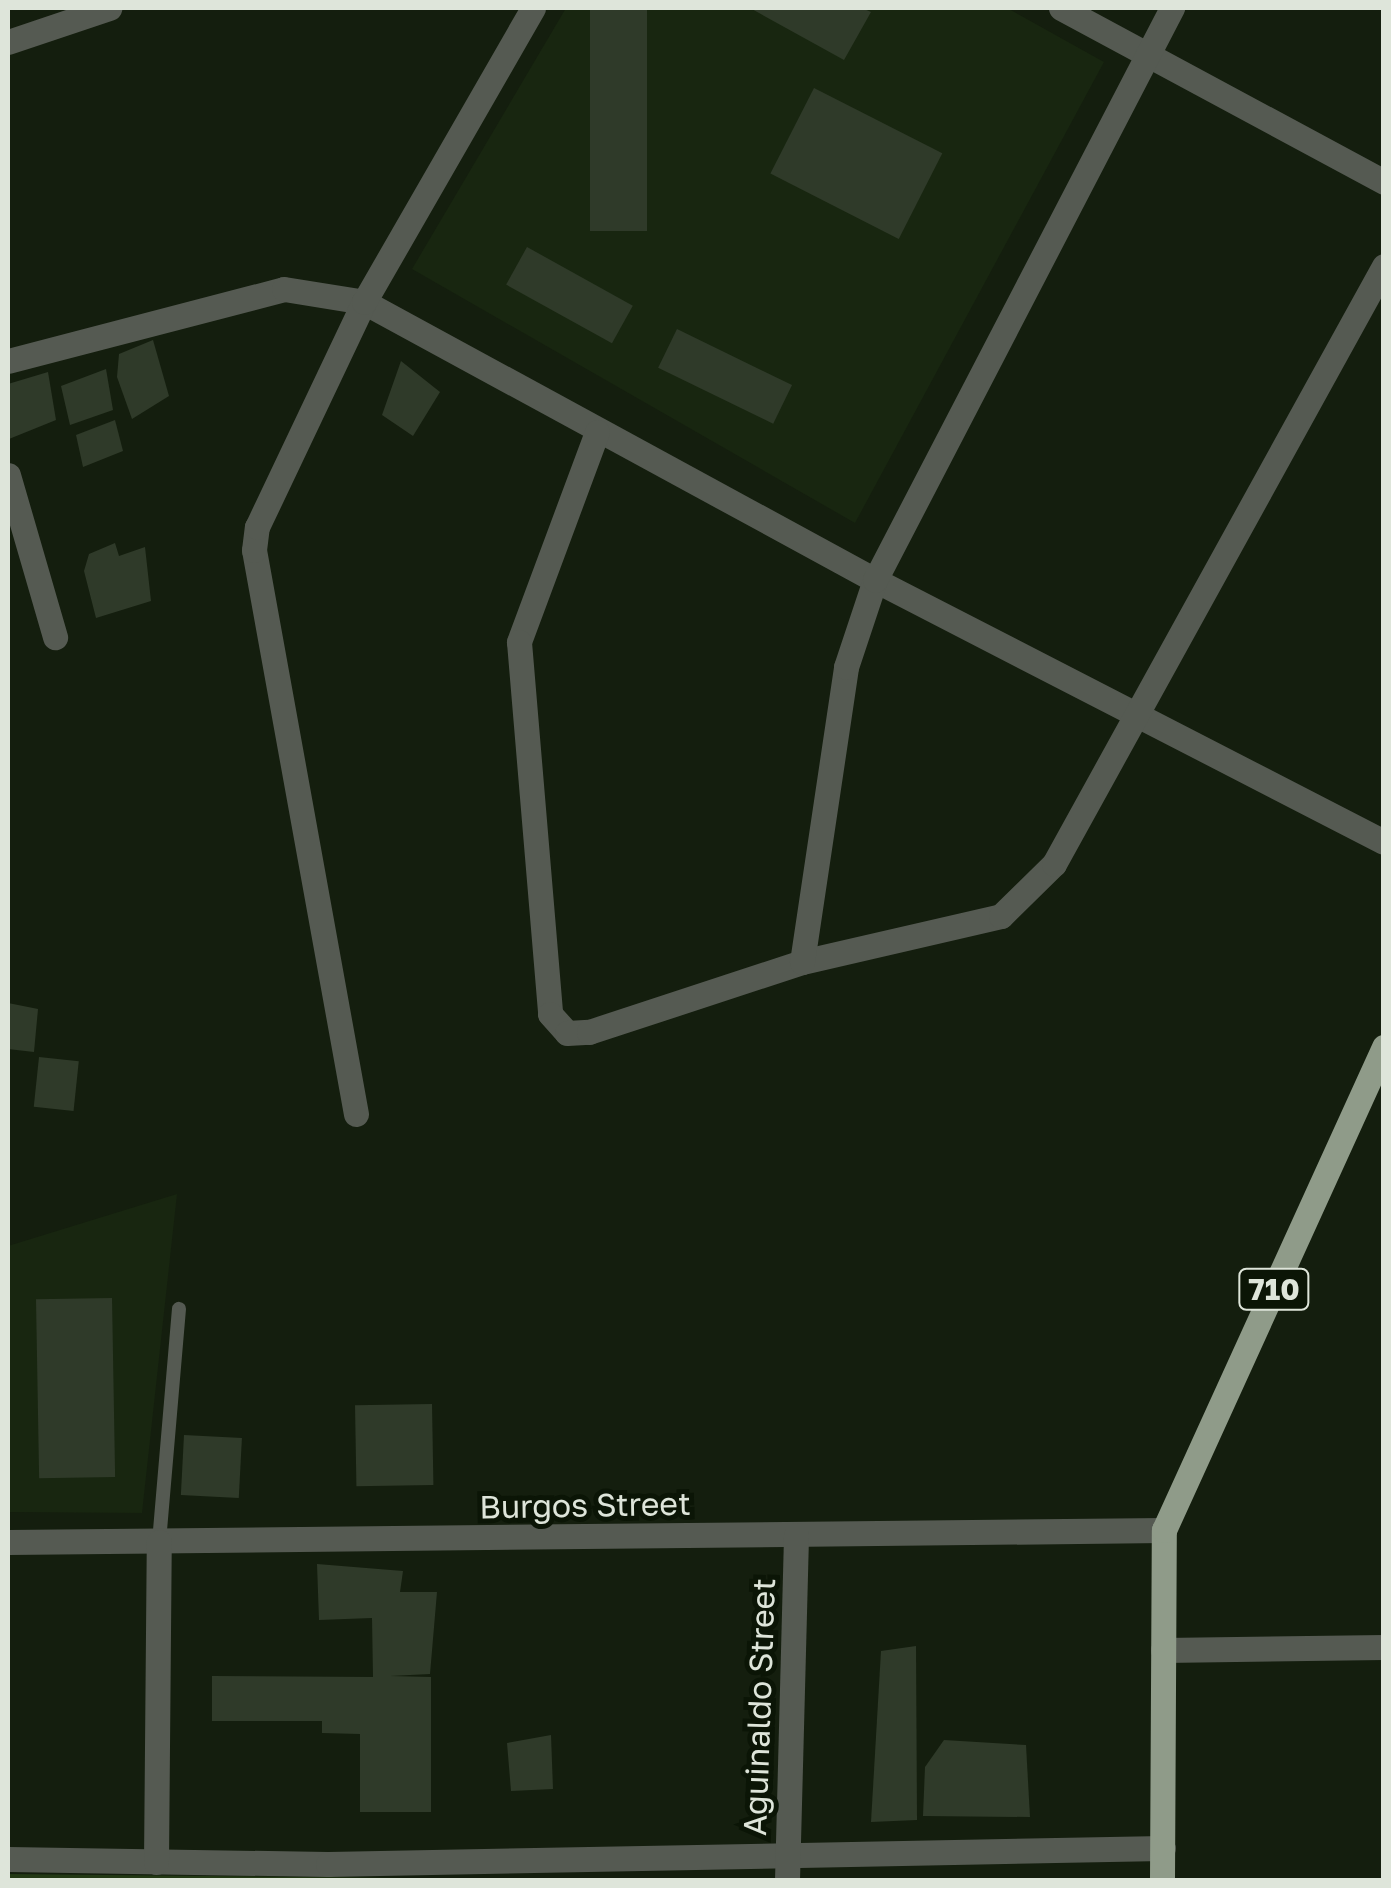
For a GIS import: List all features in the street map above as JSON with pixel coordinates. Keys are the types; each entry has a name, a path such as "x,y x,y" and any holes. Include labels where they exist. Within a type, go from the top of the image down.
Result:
{"main road":[{"name":"710","path":"1162,1880 1164,1530 1384,1047"}],"street":[{"path":"8,42 109,8"},
{"path":"356,1114 254,550 257,527 364,302 534,8"},
{"path":"1061,8 1384,182"},
{"path":"802,962 846,667 875,580 1172,8"},
{"path":"597,432 519,642 519,703 550,1014 567,1033 589,1032 802,962 1001,916 1054,864 1384,266"},
{"path":"8,361 284,289 364,302 875,580 1136,710 1384,842"},
{"path":"8,475 55,638"},
{"name":"Burgos Street","path":"8,1542 1164,1530"},
{"name":"Aguinaldo Street","path":"787,1870 796,1535"},
{"path":"156,1862 160,1542"},
{"path":"1163,1650 1384,1647"},
{"path":"8,1859 787,1870 1162,1848"}],"lane":[{"path":"160,1542 180,1309"}],"shaded area":[{"path":"566,8 1007,8 1104,62 855,523 412,269"},
{"path":"177,1194 142,1513 8,1512 8,1246"},
{"path":"8,1874 621,1880 8,1880"}],"building":[{"path":"590,8 647,8 647,231 590,231"},
{"path":"750,8 862,8 871,12 844,60"},
{"path":"814,88 942,153 899,239 770,174"},
{"path":"527,247 633,306 612,343 506,285"},
{"path":"677,329 792,385 773,424 658,368"},
{"path":"153,340 169,396 132,419 117,377 119,354"},
{"path":"401,361 440,392 413,436 382,415"},
{"path":"106,369 113,410 70,425 61,386"},
{"path":"48,372 56,420 9,439 8,384"},
{"path":"115,420 123,451 83,467 76,435"},
{"path":"115,543 119,556 145,547 151,601 96,618 84,571 89,554"},
{"path":"8,1003 38,1009 34,1052 8,1049"},
{"path":"39,1057 79,1061 74,1111 34,1107"},
{"path":"112,1298 115,1477 39,1478 36,1299"},
{"path":"432,1404 433,1485 356,1486 355,1405"},
{"path":"184,1435 242,1438 239,1498 181,1495"},
{"path":"317,1564 403,1571 400,1592 437,1592 430,1674 390,1676 431,1677 431,1812 360,1812 360,1734 322,1733 322,1721 212,1721 212,1676 373,1677 372,1618 319,1620"},
{"path":"916,1646 917,1820 871,1822 881,1651"},
{"path":"551,1735 553,1789 511,1791 507,1743"},
{"path":"944,1740 1026,1745 1030,1817 923,1816 925,1767"}]}
